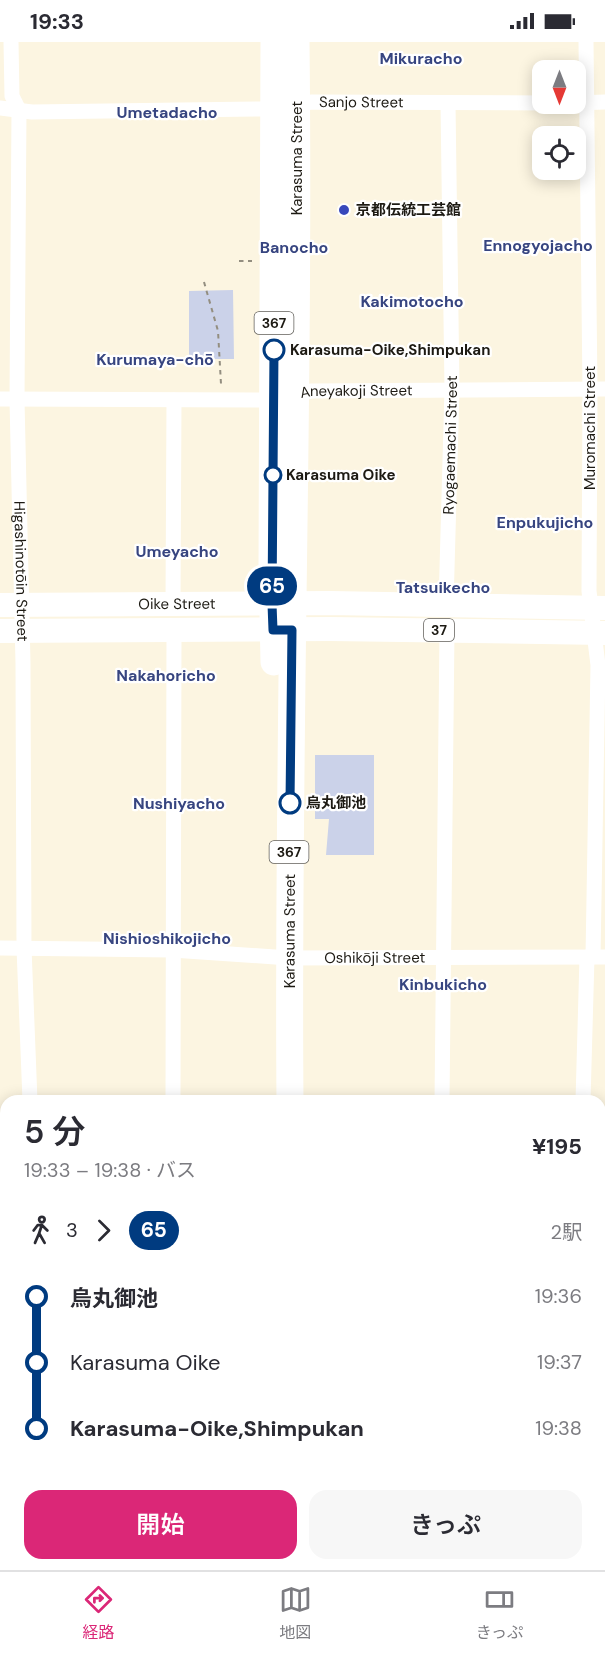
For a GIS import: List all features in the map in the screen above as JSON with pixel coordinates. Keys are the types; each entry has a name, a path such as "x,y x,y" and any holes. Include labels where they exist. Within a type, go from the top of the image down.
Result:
{"highway":[{"name":"Karasuma Street","path":"274,42 286,106"},
{"name":"Karasuma Street","path":"272,1095 280,957 286,106 296,42"},
{"name":"Karasuma Street","path":"280,957 290,1095"}],"main road":[{"name":"Oike Street","path":"11,605 173,605 282,617 447,630 600,633"},
{"name":"Oike Street","path":"11,630 174,630 282,617 446,605 598,608"}],"street":[{"name":"Higashinotōin Street","path":"11,42 12,96 19,110 17,400 11,630 30,1095"},
{"name":"Muromachi Street","path":"585,60 586,42"},
{"path":"586,103 605,102"},
{"name":"Sanjo Street","path":"0,108 19,110 532,103"},
{"name":"Ryogaemachi Street","path":"446,605 452,389 448,104"},
{"name":"Muromachi Street","path":"583,114 598,389 589,575 598,608 600,633 595,957"},
{"name":"Aneyakoji Street","path":"0,399 174,400 285,396 312,391 598,389"},
{"path":"173,605 174,400"},
{"path":"173,1095 174,630"},
{"path":"442,1095 447,630"},
{"name":"Oshikōji Street","path":"0,948 172,950 280,957 595,957"},
{"path":"584,1095 595,957"}],"path":[{"path":"239,261 261,261"},
{"path":"204,282 219,338 221,393"}],"shaded area":[{"path":"233,290 234,359 189,359 189,291"},
{"path":"315,755 374,755 374,855 326,855 329,819 315,819"}],"bus line":[{"name":"65","path":"274,350 272,604 273,630 292,630 290,803"}],"place":[{"name":"京都伝統工芸館","path":"344,210"},
{"name":"Karasuma-Oike,Shimpukan","path":"274,350"},
{"name":"Karasuma Oike","path":"273,475"},
{"name":"烏丸御池","path":"290,803"}],"district":[{"name":"Mikuracho","path":"421,58"},
{"name":"Umetadacho","path":"167,112"},
{"name":"Ennogyojacho","path":"538,245"},
{"name":"Banocho","path":"294,247"},
{"name":"Kakimotocho","path":"412,301"},
{"name":"Kurumaya-chō","path":"155,359"},
{"name":"Enpukujicho","path":"545,522"},
{"name":"Umeyacho","path":"177,551"},
{"name":"Tatsuikecho","path":"443,587"},
{"name":"Nakahoricho","path":"166,675"},
{"name":"Nushiyacho","path":"179,803"},
{"name":"Nishioshikojicho","path":"167,938"},
{"name":"Kinbukicho","path":"443,984"}]}
